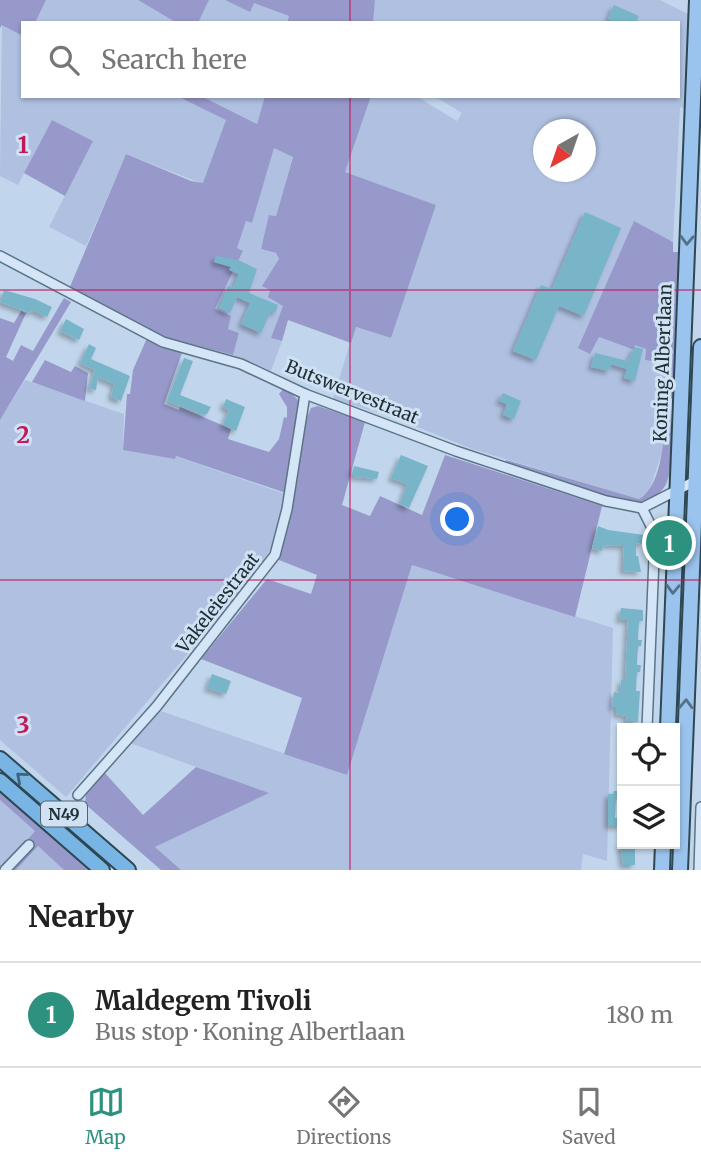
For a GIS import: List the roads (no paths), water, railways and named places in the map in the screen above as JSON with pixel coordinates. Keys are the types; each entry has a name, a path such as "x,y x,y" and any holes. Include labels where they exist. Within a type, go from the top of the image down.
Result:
{"highway":[{"name":"N49","path":"0,758 128,870"},
{"name":"N49","path":"0,781 102,870"}],"main road":[{"name":"Koning Albertlaan","path":"668,723 697,0"},
{"name":"Koning Albertlaan","path":"680,870 694,665 701,347"},
{"path":"662,870 663,849"}],"street":[{"name":"Butswervestraat","path":"0,256 163,341 241,364 305,394 456,451 606,501 642,508"},
{"name":"Vakeleiestraat","path":"78,795 157,706 275,555 287,509 305,394"},
{"path":"648,723 655,534 642,508 698,480"},
{"path":"699,870 701,807"},
{"path":"5,870 29,845"}],"place":[{"name":"Maldegem Tivoli","path":"669,543"}]}
